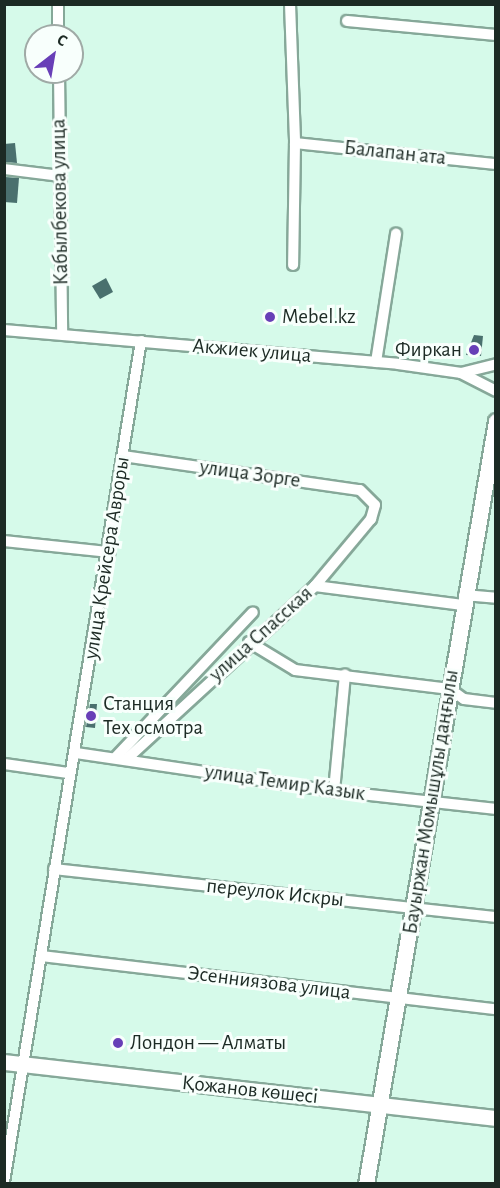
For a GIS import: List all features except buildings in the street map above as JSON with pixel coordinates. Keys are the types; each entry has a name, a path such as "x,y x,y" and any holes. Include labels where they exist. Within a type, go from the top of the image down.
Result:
{"main road":[{"name":"Бауыржан Момышұлы даңғылы","path":"366,1184 495,421"},
{"name":"Қожанов көшесі","path":"4,1062 495,1118"}],"street":[{"path":"58,4 58,24"},
{"path":"290,4 296,143 293,265"},
{"path":"347,21 495,35"},
{"name":"Кабылбекова улица","path":"58,84 62,332"},
{"name":"Балапан ата","path":"296,143 495,164"},
{"path":"4,169 60,176"},
{"path":"376,362 396,234"},
{"name":"Акжиек улица","path":"4,330 62,332 376,362 461,373 495,390"},
{"name":"улица Крейсера Авроры","path":"26,1064 68,773 76,753 141,341"},
{"path":"461,373 495,364"},
{"name":"улица Зорге","path":"123,456 360,490 373,498"},
{"name":"улица Спасская","path":"128,758 249,642 315,586 371,519 373,498"},
{"path":"4,541 109,552"},
{"path":"315,586 463,600 495,598"},
{"path":"116,757 253,612"},
{"path":"249,642 295,670 450,689 464,699 495,703"},
{"path":"334,791 345,675"},
{"name":"улица Темир Казык","path":"76,753 128,758 334,791 495,809"},
{"path":"4,764 68,773"},
{"name":"переулок Искры","path":"54,869 495,917"},
{"name":"Эсенниязова улица","path":"42,956 495,1009"},
{"path":"4,1182 26,1064"}],"place":[{"name":"Mebel.kz","path":"270,317"},
{"name":"Фиркан","path":"474,350"},
{"name":"Станция Тех осмотра","path":"91,716"},
{"name":"Лондон — Алматы","path":"118,1043"}]}
